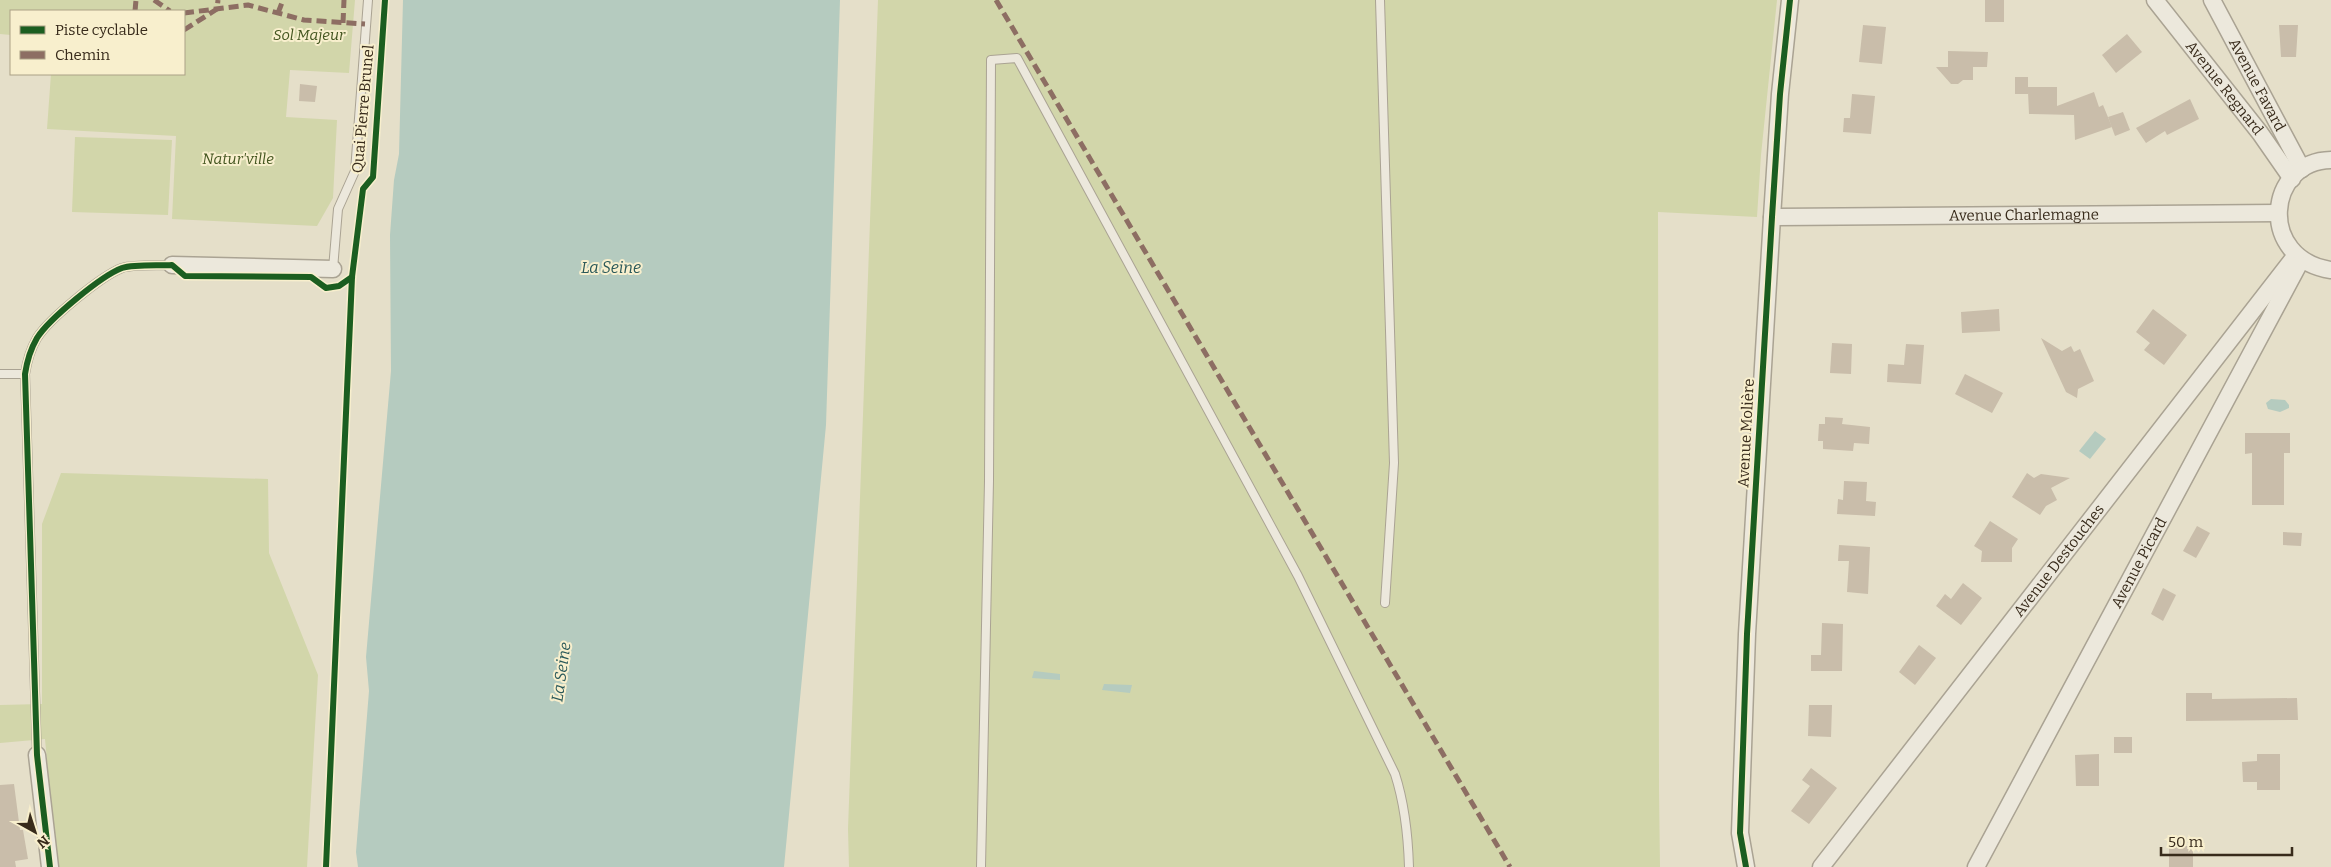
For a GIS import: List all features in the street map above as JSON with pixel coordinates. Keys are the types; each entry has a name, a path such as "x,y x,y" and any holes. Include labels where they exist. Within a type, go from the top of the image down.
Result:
{"street":[{"name":"Avenue Molière","path":"1746,867 1740,833 1746,634 1780,94 1790,0"},
{"name":"Avenue Regnard","path":"2155,0 2260,133 2297,174"},
{"name":"Avenue Favard","path":"2212,0 2297,174"},
{"path":"2331,160 2314,163 2297,174 2282,195 2278,213 2283,236 2298,257 2317,268 2331,270"},
{"name":"Avenue Charlemagne","path":"1772,217 2278,213"},
{"name":"Avenue Destouches","path":"1821,867 2298,257"},
{"name":"Avenue Picard","path":"1976,867 2298,257"},
{"path":"172,265 333,269"},
{"path":"37,755 50,867"}],"lane":[{"name":"Quai Pierre Brunel","path":"333,269 338,210 355,171 368,0"},
{"path":"1380,0 1394,463 1385,602"},
{"path":"981,867 989,472 991,60 1017,58 1298,576 1395,774 1403,798 1407,825 1409,867"},
{"path":"37,755 25,374 29,354 38,337 56,317 101,281 123,268 172,265"},
{"path":"0,374 25,374"}],"green space":[{"name":"Natur'ville","path":"0,0 355,0 349,73 290,70 286,117 337,120 333,198 317,226 172,219 176,136 47,129 51,75 185,75 185,10 10,10 10,35 0,34"},
{"path":"878,0 1777,0 1761,155 1757,217 1658,212 1660,867 849,867 848,829"},
{"path":"75,137 172,140 168,215 72,212"},
{"path":"61,473 268,479 269,553 318,675 307,867 57,867 45,739 0,743 0,705 42,704 42,524"}],"water":[{"name":"La Seine","path":"403,0 840,0 826,425 784,867 358,867 356,852 369,691 366,657 391,371 390,235 394,180 399,154"},
{"path":"2271,399 2285,400 2289,408 2280,412 2268,409 2266,403"},
{"path":"2095,431 2106,439 2090,459 2079,451"},
{"path":"1034,671 1060,674 1060,680 1032,678"},
{"path":"1104,684 1132,685 1130,693 1102,690"}],"building":[{"path":"1985,0 2004,0 2004,22 1985,22"},
{"path":"1863,25 1886,27 1882,64 1859,62"},
{"path":"2279,25 2298,25 2296,57 2281,57"},
{"path":"2127,34 2142,52 2116,73 2102,55"},
{"path":"1948,51 1988,52 1987,67 1973,67 1973,80 1963,80 1958,84 1951,84 1936,67 1948,67"},
{"path":"2015,77 2028,77 2028,87 2057,87 2057,106 2094,92 2099,107 2103,105 2112,127 2075,140 2074,115 2029,114 2028,92 2028,94 2015,94"},
{"path":"300,84 317,86 315,102 299,101"},
{"path":"1852,94 1875,96 1871,134 1843,132 1844,118 1850,118"},
{"path":"2190,99 2199,119 2167,135 2165,131 2146,143 2136,128"},
{"path":"2123,112 2130,130 2115,136 2108,117"},
{"path":"1999,309 2000,331 1962,333 1961,312"},
{"path":"2153,309 2187,335 2164,365 2144,350 2150,343 2136,332"},
{"path":"2041,338 2062,351 2071,346 2074,352 2080,349 2094,381 2078,389 2077,398 2066,392"},
{"path":"1832,343 1852,344 1851,374 1830,373"},
{"path":"1906,344 1924,345 1921,384 1887,382 1888,364 1904,365"},
{"path":"1965,374 2003,393 1992,413 1955,394"},
{"path":"1825,417 1843,418 1842,424 1870,427 1869,444 1854,443 1853,451 1823,449 1823,441 1818,441 1819,424 1825,424"},
{"path":"2245,433 2290,433 2290,453 2284,453 2284,505 2252,505 2252,453 2245,454"},
{"path":"2027,473 2034,478 2041,474 2070,478 2051,488 2057,500 2046,506 2040,515 2012,497"},
{"path":"1844,481 1867,482 1866,501 1876,502 1875,516 1837,514 1838,499 1843,500"},
{"path":"1990,521 2018,539 2012,548 2012,562 1981,562 1982,551 1974,546"},
{"path":"2197,526 2210,533 2196,558 2183,551"},
{"path":"2283,532 2302,533 2301,546 2283,545"},
{"path":"1839,545 1870,547 1868,594 1847,592 1849,561 1838,561"},
{"path":"1963,583 1982,598 1961,625 1936,606 1945,594 1951,599"},
{"path":"2163,588 2176,595 2163,621 2151,614"},
{"path":"1822,623 1843,624 1842,671 1811,671 1811,655 1821,655"},
{"path":"1919,645 1936,658 1915,685 1899,672"},
{"path":"2186,693 2212,693 2212,699 2297,698 2298,720 2186,721"},
{"path":"1809,705 1832,705 1831,737 1808,736"},
{"path":"2114,737 2132,737 2132,753 2114,753"},
{"path":"2099,754 2099,786 2076,786 2075,755"},
{"path":"2257,754 2280,754 2280,790 2257,790 2257,782 2243,782 2242,762 2257,761"},
{"path":"1811,768 1837,788 1809,824 1791,811 1810,786 1802,780"},
{"path":"14,784 20,830 23,830 28,859 15,861 16,867 0,867 0,785"},
{"path":"2169,846 2193,846 2193,867 2169,867"}],"marked path":[{"path":"135,10 136,0"},
{"path":"154,0 169,10"},
{"path":"185,29 217,9 218,0"},
{"path":"278,13 283,0"},
{"path":"343,23 344,0"},
{"path":"996,0 1510,867"},
{"path":"185,13 248,5 304,20 365,24"}],"cycle path":[{"path":"326,867 352,277 363,189 373,177 385,0"},
{"path":"1746,867 1740,833 1747,634 1780,94 1790,0"},
{"path":"50,867 37,755 25,374 29,356 37,338 52,320 76,299 113,273 127,267 172,265 185,276 311,277 326,288 339,286 352,277"}],"park label":[{"name":"Sol Majeur","path":"309,35"}]}
